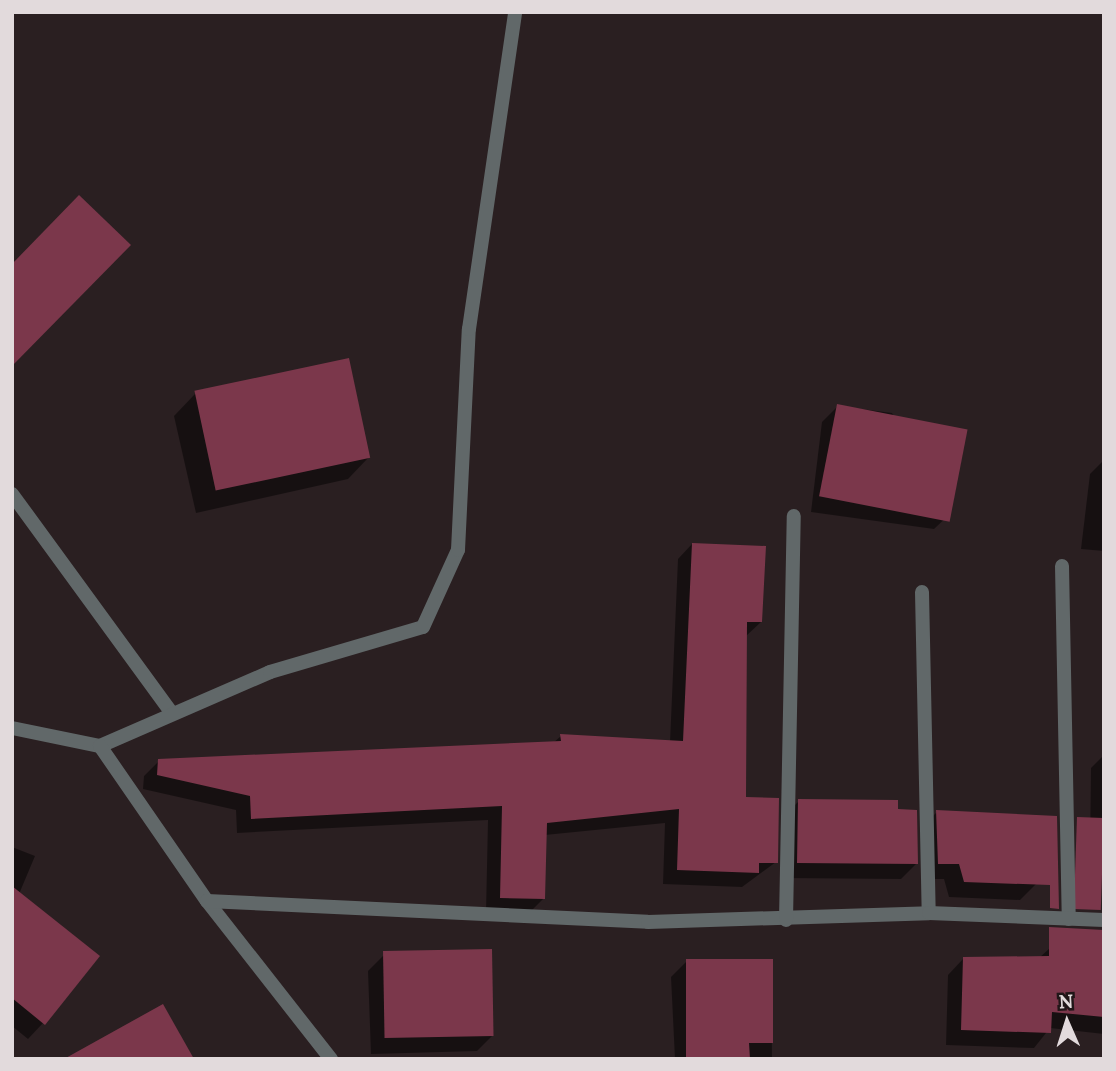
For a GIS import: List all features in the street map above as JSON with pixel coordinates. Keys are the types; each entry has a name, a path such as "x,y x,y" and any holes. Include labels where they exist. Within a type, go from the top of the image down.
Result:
{"street":[{"path":"12,727 100,746 171,712 270,672 423,627 458,550 469,329 515,12"},
{"path":"12,494 171,712"},
{"path":"786,920 794,516"},
{"path":"1062,566 1069,919"},
{"path":"922,592 929,913"},
{"path":"100,746 207,901 331,1059"},
{"path":"207,901 648,922 786,920 929,913 1104,920"}],"building":[{"path":"79,195 131,245 12,366 12,264"},
{"path":"349,358 370,458 216,491 194,391"},
{"path":"837,404 968,429 950,522 819,496"},
{"path":"692,543 766,546 762,622 747,622 746,797 779,798 778,863 759,863 759,873 677,870 679,809 547,823 545,899 500,898 502,806 251,819 250,796 157,775 158,759 561,741 560,734 683,741"},
{"path":"798,799 898,800 898,809 917,810 918,864 797,863"},
{"path":"936,810 1057,816 1059,909 1050,908 1050,885 964,882 959,864 938,864"},
{"path":"1077,817 1104,818 1101,910 1074,909"},
{"path":"12,886 100,956 45,1025 12,998"},
{"path":"1049,927 1104,930 1104,1017 1052,1012 1051,1033 961,1030 963,957 1049,956"},
{"path":"492,949 494,1036 385,1038 383,951"},
{"path":"686,959 773,959 773,1043 749,1043 750,1059 686,1059"},
{"path":"163,1004 194,1059 64,1059"}]}
